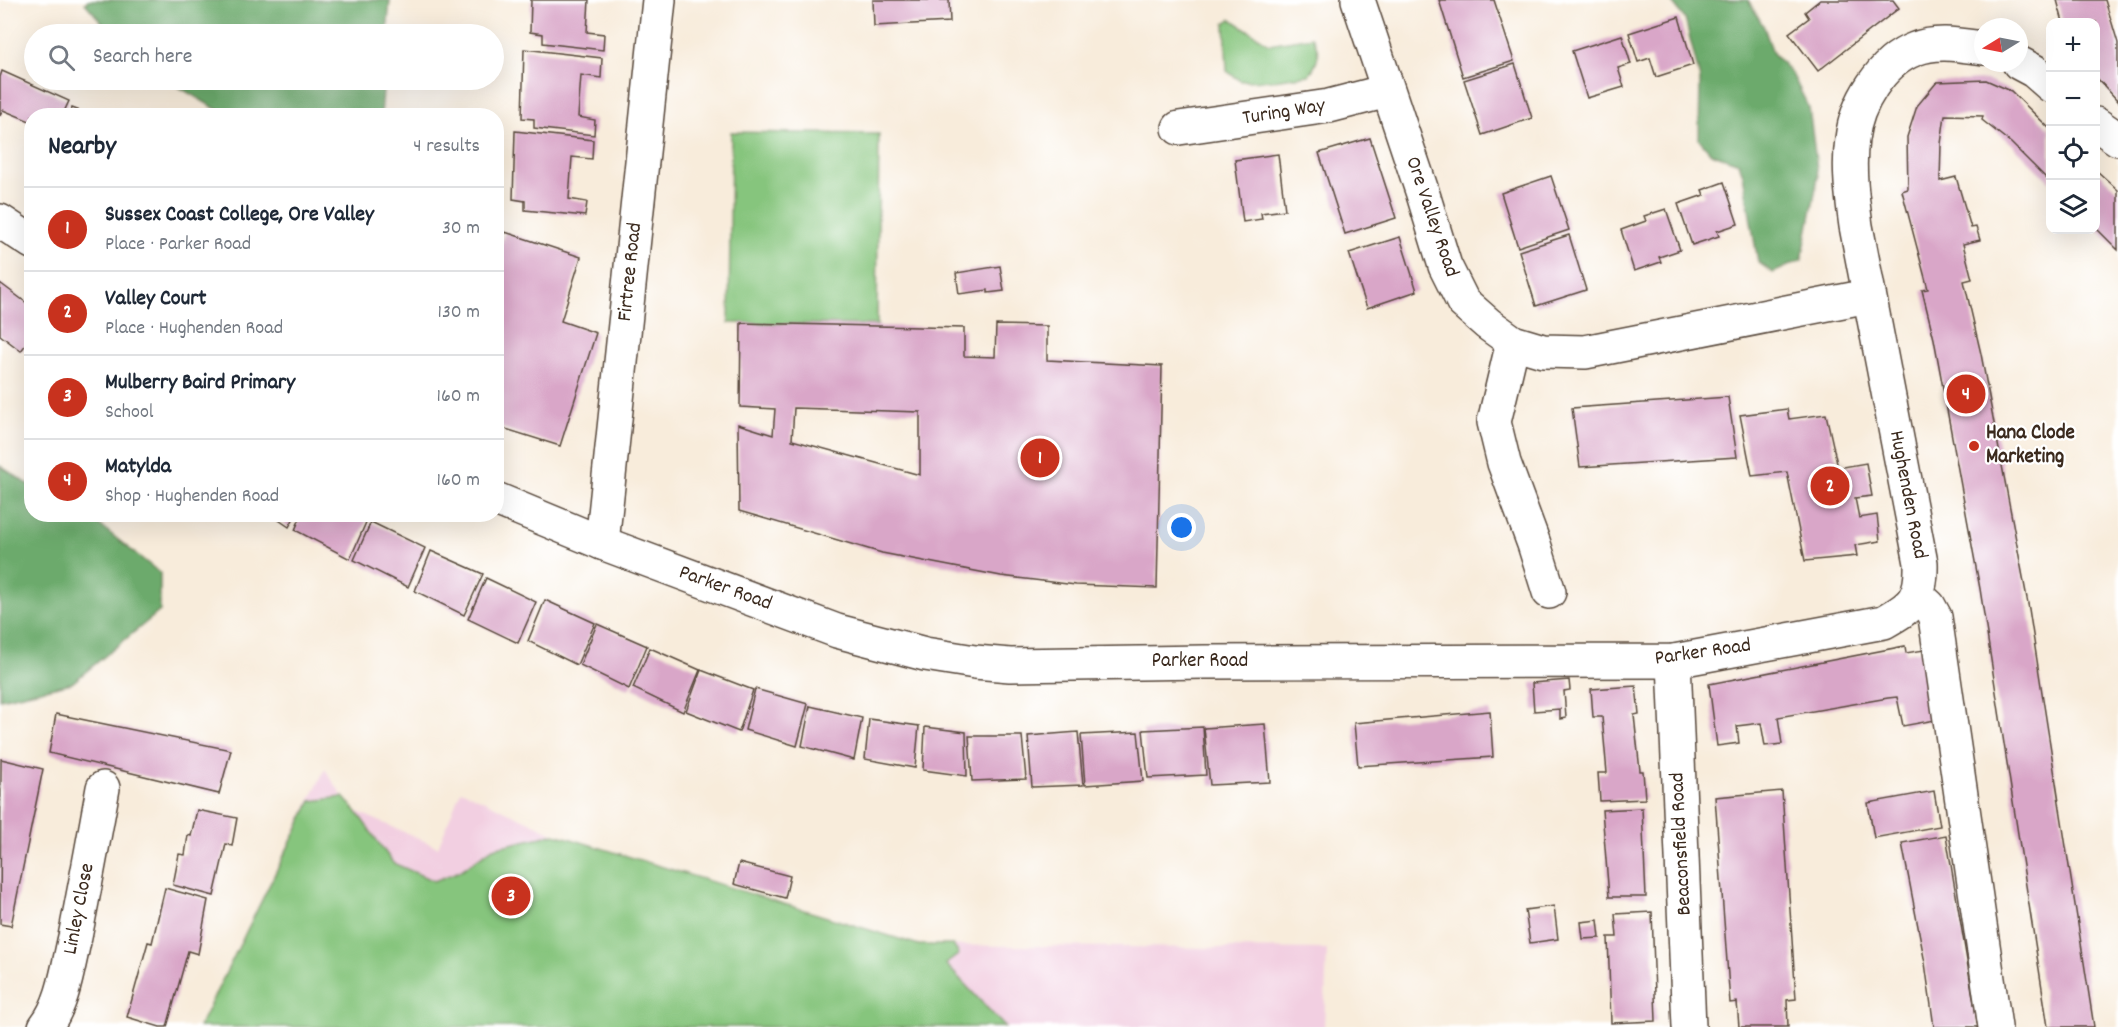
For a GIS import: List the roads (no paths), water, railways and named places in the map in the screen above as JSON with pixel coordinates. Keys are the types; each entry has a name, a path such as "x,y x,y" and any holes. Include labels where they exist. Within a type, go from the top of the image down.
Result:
{"street":[{"name":"Firtree Road","path":"602,543 659,0"},
{"name":"Ore Valley Road","path":"1358,0 1445,266 1463,302 1513,342 1543,351 1585,352 1868,296"},
{"name":"Hughenden Road","path":"1918,596 1922,579 1921,563 1868,296 1850,181 1852,138 1861,108 1874,83 1893,61 1916,48 1950,44 1974,47"},
{"path":"2028,68 2046,82"},
{"name":"Turing Way","path":"1179,128 1329,106 1387,91"},
{"path":"2099,126 2118,139"},
{"path":"0,220 24,236"},
{"path":"1513,342 1494,422 1504,463 1549,592"},
{"name":"Parker Road","path":"504,502 602,543 837,631 925,654 975,663 1022,665 1205,662 1674,661 1884,622 1906,609 1918,596"},
{"path":"1918,596 1929,606 1935,617 1995,1027"},
{"name":"Beaconsfield Road","path":"1674,661 1689,1027"},
{"name":"Linley Close","path":"45,1027 53,1017 66,975 103,788"}],"place":[{"name":"Matylda","path":"1966,394"},
{"name":"Hana Clode Marketing","path":"1974,446"},
{"name":"Sussex Coast College, Ore Valley","path":"1040,458"},
{"name":"Valley Court","path":"1830,486"},
{"name":"Mulberry Baird Primary","path":"511,896"}]}
